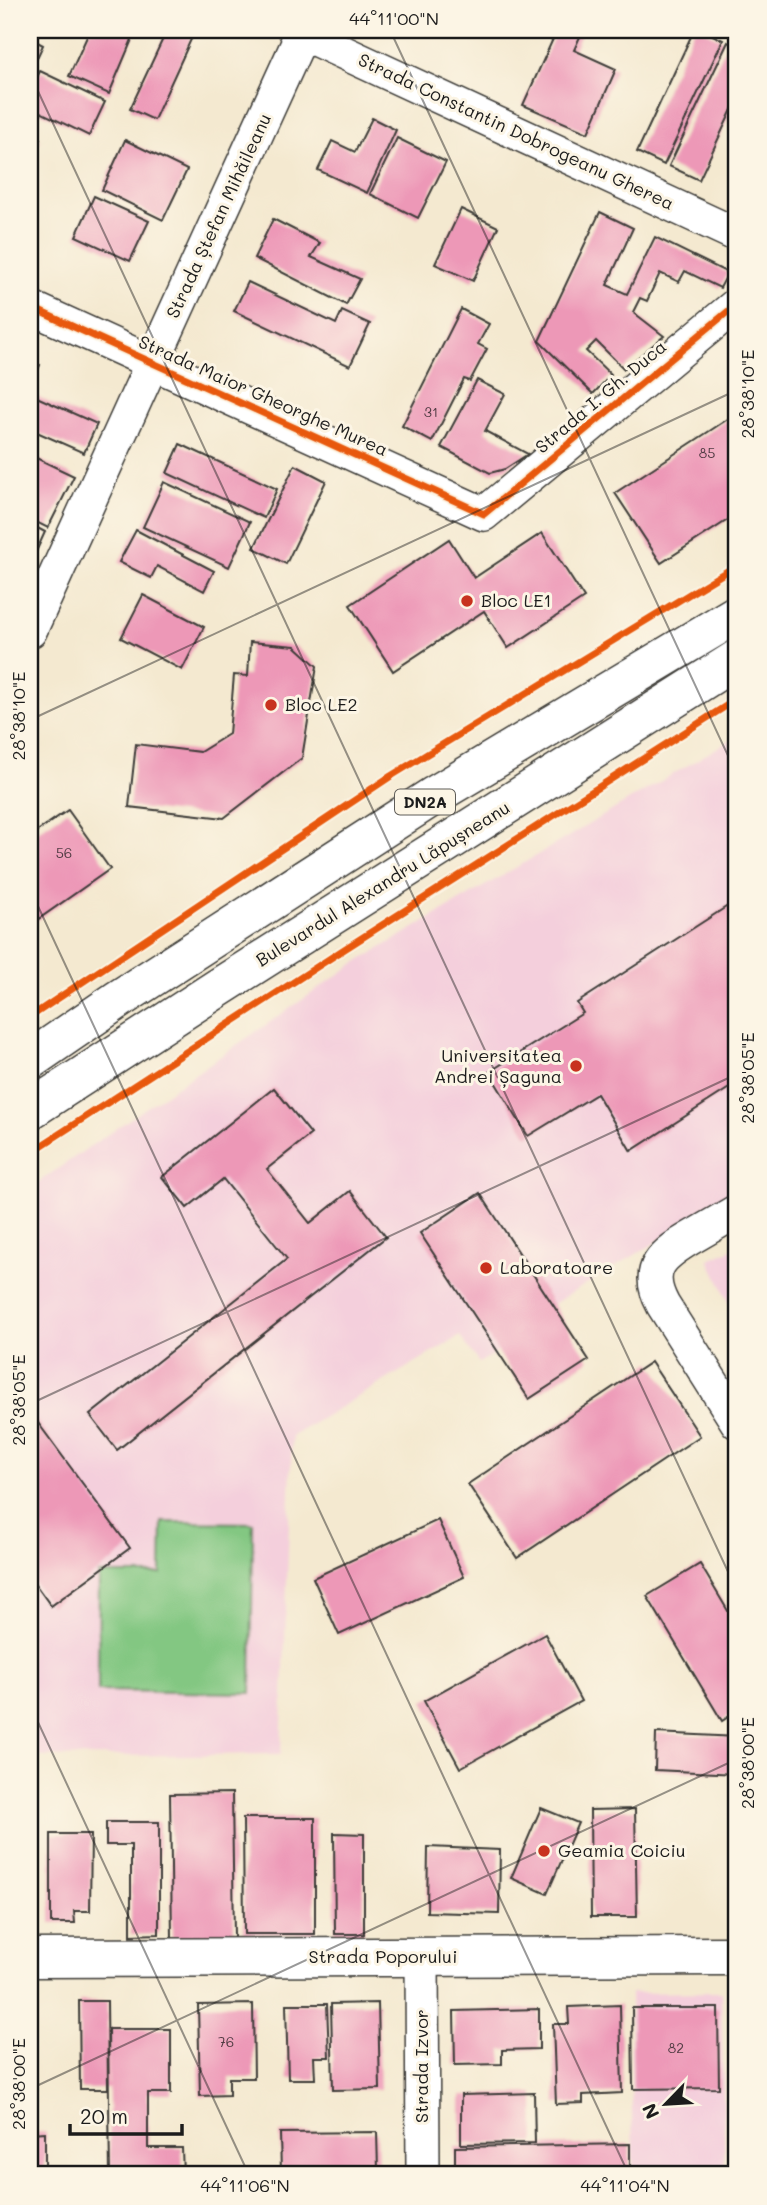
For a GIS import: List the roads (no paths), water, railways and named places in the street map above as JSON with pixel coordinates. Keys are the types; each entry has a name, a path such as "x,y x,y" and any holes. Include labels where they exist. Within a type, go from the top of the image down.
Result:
{"main road":[{"name":"DN2A","path":"30,1060 119,999 435,795 737,614"},
{"name":"Bulevardul Alexandru Lăpușneanu","path":"30,1110 737,659"},
{"name":"Strada Poporului","path":"30,1958 737,1956"}],"street":[{"name":"Strada Constantin Dobrogeanu Gherea","path":"301,31 737,235"},
{"name":"Strada Ștefan Mihăileanu","path":"30,631 301,31"},
{"name":"Strada I. Gh. Duca","path":"484,514 737,304"},
{"name":"Strada Maior Gheorghe Murea","path":"30,307 484,514"},
{"path":"737,1211 670,1250 659,1261 654,1277 656,1293 737,1422"},
{"name":"Strada Izvor","path":"422,1956 423,2175"}],"place":[{"name":"Bloc LE1","path":"467,601"},
{"name":"Bloc LE2","path":"271,705"},
{"name":"Universitatea Andrei Șaguna","path":"576,1066"},
{"name":"Laboratoare","path":"486,1268"},
{"name":"Geamia Coiciu","path":"544,1851"}]}
